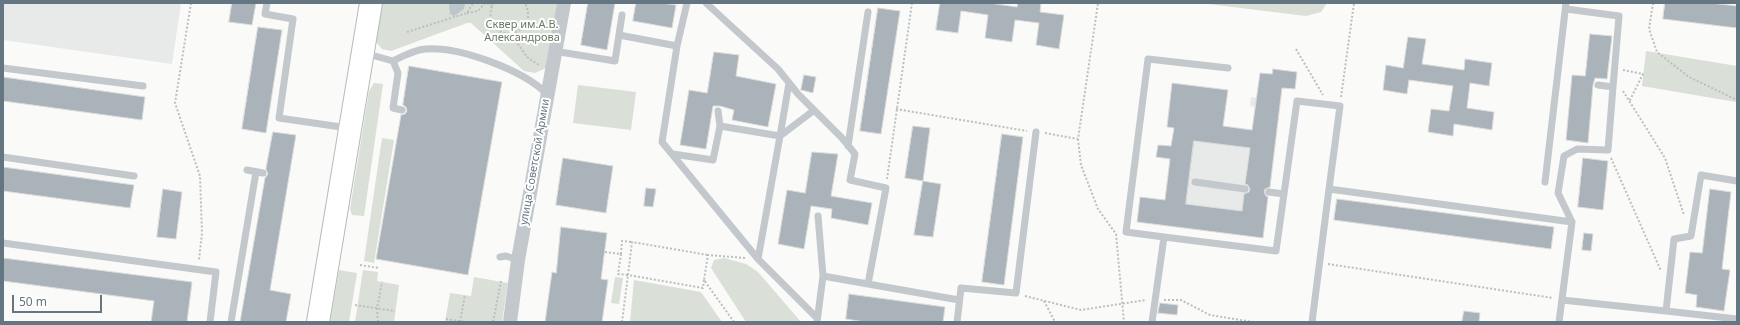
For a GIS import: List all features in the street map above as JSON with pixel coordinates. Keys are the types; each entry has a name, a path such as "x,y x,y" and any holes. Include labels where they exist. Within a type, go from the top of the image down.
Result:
{"main road":[{"path":"318,322 371,3"}],"street":[{"name":"улица Советской Армии","path":"510,322 508,257 543,90 554,51 564,3"}],"lane":[{"path":"267,3 265,14 293,19 279,118 350,128"},
{"path":"687,3 677,46 662,142 758,259 817,320"},
{"path":"706,3 778,69 813,111 855,154 850,180 886,188 868,284"},
{"path":"1545,182 1566,6 1619,16 1608,150 1577,149 1564,156 1558,193 1572,222 1559,322"},
{"path":"848,146 868,12"},
{"path":"554,51 615,60 622,15"},
{"path":"619,35 677,46"},
{"path":"362,53 393,61 405,54 424,49 456,51 496,64 543,90"},
{"path":"1228,68 1148,59 1126,232 1276,251 1297,101 1340,106 1312,322"},
{"path":"393,61 398,73 393,108 402,110"},
{"path":"3,68 143,86"},
{"path":"758,259 789,83"},
{"path":"1598,85 1613,86"},
{"path":"673,154 712,160 720,126 718,111"},
{"path":"720,126 780,136 813,111"},
{"path":"957,322 961,288 1016,293 1036,132"},
{"path":"3,157 134,176"},
{"path":"231,322 259,172 247,170"},
{"path":"1666,311 1674,239 1691,236 1701,175 1737,182"},
{"path":"1195,182 1245,189"},
{"path":"1329,188 1572,222"},
{"path":"1269,192 1284,194"},
{"path":"817,320 823,276 818,216"},
{"path":"1152,322 1164,237"},
{"path":"3,243 216,272 210,322"},
{"path":"823,276 959,300"},
{"path":"1562,300 1737,319"}],"path":[{"path":"191,3 175,103 200,176 202,232 197,270"},
{"path":"467,13 473,3"},
{"path":"407,32 467,13 478,11 486,3 492,6"},
{"path":"494,3 490,14 491,22 495,28 501,32 511,34 521,30 526,24 528,10 525,3"},
{"path":"886,188 912,3"},
{"path":"1098,3 1078,139 1081,165 1098,209 1116,234 1124,322"},
{"path":"1340,106 1354,3"},
{"path":"1653,3 1649,29 1657,52 1689,77 1737,100"},
{"path":"511,34 527,57 543,67 543,90"},
{"path":"1296,49 1329,105"},
{"path":"1614,69 1643,74 1629,102"},
{"path":"1613,86 1621,87 1665,158 1691,236"},
{"path":"896,109 1078,139"},
{"path":"1608,150 1669,289"},
{"path":"708,255 703,288 618,274 622,241 708,255 758,259"},
{"path":"622,322 632,242"},
{"path":"604,252 621,254"},
{"path":"493,322 508,257"},
{"path":"1320,263 1562,300"},
{"path":"360,265 379,268"},
{"path":"704,280 734,322"},
{"path":"378,322 378,308 382,282"},
{"path":"1013,293 1081,310 1156,299 1181,300 1210,315 1253,322"},
{"path":"460,322 465,295"},
{"path":"1044,301 1055,322"},
{"path":"355,305 394,311"},
{"path":"446,319 465,322"}],"shaded area":[{"path":"3,3 181,3 172,64 3,40"},
{"path":"449,3 465,3 464,9 454,16 450,14"},
{"path":"1273,69 1297,72 1295,89 1282,88 1263,238 1137,222 1140,197 1165,200 1170,159 1156,157 1158,145 1171,146 1174,128 1167,127 1172,83 1228,90 1223,126 1252,130 1255,107 1250,106 1251,97 1257,98 1260,73 1272,74"}],"green space":[{"name":"Сквер им.А.В. Александрова","path":"382,3 557,3 546,68 535,73 524,71 471,23 467,23 391,51 382,49 376,42"},
{"path":"1200,3 1327,3 1321,12 1306,16"},
{"path":"1646,51 1737,66 1736,102 1642,86"},
{"path":"374,83 383,84 364,216 352,215 350,209 369,91"},
{"path":"578,85 636,92 631,130 573,123"},
{"path":"382,138 394,140 374,263 364,261"},
{"path":"724,258 746,264 758,272 801,322 746,322 711,268 714,260"},
{"path":"339,270 357,273 349,322 330,322"},
{"path":"363,270 378,272 377,281 399,285 394,322 355,322"},
{"path":"474,277 508,283 502,322 445,322 450,293 471,296"},
{"path":"615,277 623,278 619,304 611,303"},
{"path":"634,280 701,292 722,322 630,322"}],"building":[{"path":"232,3 256,3 252,25 229,22"},
{"path":"588,3 615,3 607,50 581,45"},
{"path":"636,3 661,3 676,5 672,28 633,21"},
{"path":"940,3 989,3 1017,7 1018,3 1041,3 1040,12 1064,15 1059,49 1036,45 1039,23 1015,20 1012,42 985,38 988,15 961,11 958,33 936,30"},
{"path":"1665,3 1710,3 1737,6 1737,28 1663,19"},
{"path":"878,8 900,11 881,134 860,131"},
{"path":"258,27 282,30 266,133 242,129"},
{"path":"1590,34 1612,36 1607,79 1595,78 1593,85 1588,143 1566,140 1572,75 1585,76"},
{"path":"1408,37 1426,39 1422,64 1464,70 1465,59 1492,63 1489,86 1470,83 1467,108 1494,112 1492,130 1454,124 1453,136 1428,132 1431,109 1449,111 1453,86 1409,80 1407,94 1383,90 1386,65 1403,68"},
{"path":"714,52 739,55 736,76 776,84 768,127 732,120 734,110 720,106 713,106 706,149 680,145 689,90 707,93"},
{"path":"409,66 502,82 468,275 376,259 401,115 405,114 407,111 406,107 403,105"},
{"path":"1273,69 1297,72 1295,89 1282,88 1270,187 1265,189 1264,192 1268,197 1263,238 1137,222 1140,197 1165,200 1170,159 1156,157 1158,145 1171,146 1174,128 1167,127 1172,83 1228,90 1223,126 1252,130 1260,73 1272,74","holes":["1194,141 1250,148 1245,184 1248,185 1250,189 1249,192 1244,194 1242,211 1186,204"]},
{"path":"804,75 816,77 813,93 801,90"},
{"path":"3,77 145,97 142,120 3,101"},
{"path":"913,126 930,128 923,181 905,178"},
{"path":"273,132 296,135 270,290 291,294 286,322 240,322 265,178 268,174 266,169"},
{"path":"1002,134 1023,137 1004,285 982,282"},
{"path":"812,152 838,154 831,196 872,203 868,225 831,218 832,209 811,206 804,249 778,244 787,190 805,193"},
{"path":"563,158 613,166 606,213 556,205"},
{"path":"1583,158 1608,161 1603,210 1578,207"},
{"path":"3,167 134,185 130,208 3,191"},
{"path":"923,181 941,184 933,237 914,235"},
{"path":"646,188 656,189 653,207 644,206"},
{"path":"163,189 182,192 176,239 157,237"},
{"path":"1710,189 1731,192 1722,269 1730,270 1724,311 1696,307 1697,295 1685,293 1690,252 1702,253"},
{"path":"1337,199 1554,227 1551,249 1334,220"},
{"path":"561,227 607,233 601,279 608,280 602,322 545,322 552,272 556,273"},
{"path":"1584,233 1593,234 1591,251 1582,250"},
{"path":"3,258 192,282 187,322 151,322 154,301 3,281"},
{"path":"849,294 945,307 943,322 865,322 846,319"},
{"path":"1160,303 1178,305 1177,315 1158,313"},
{"path":"1464,311 1480,313 1479,322 1462,322"}]}
